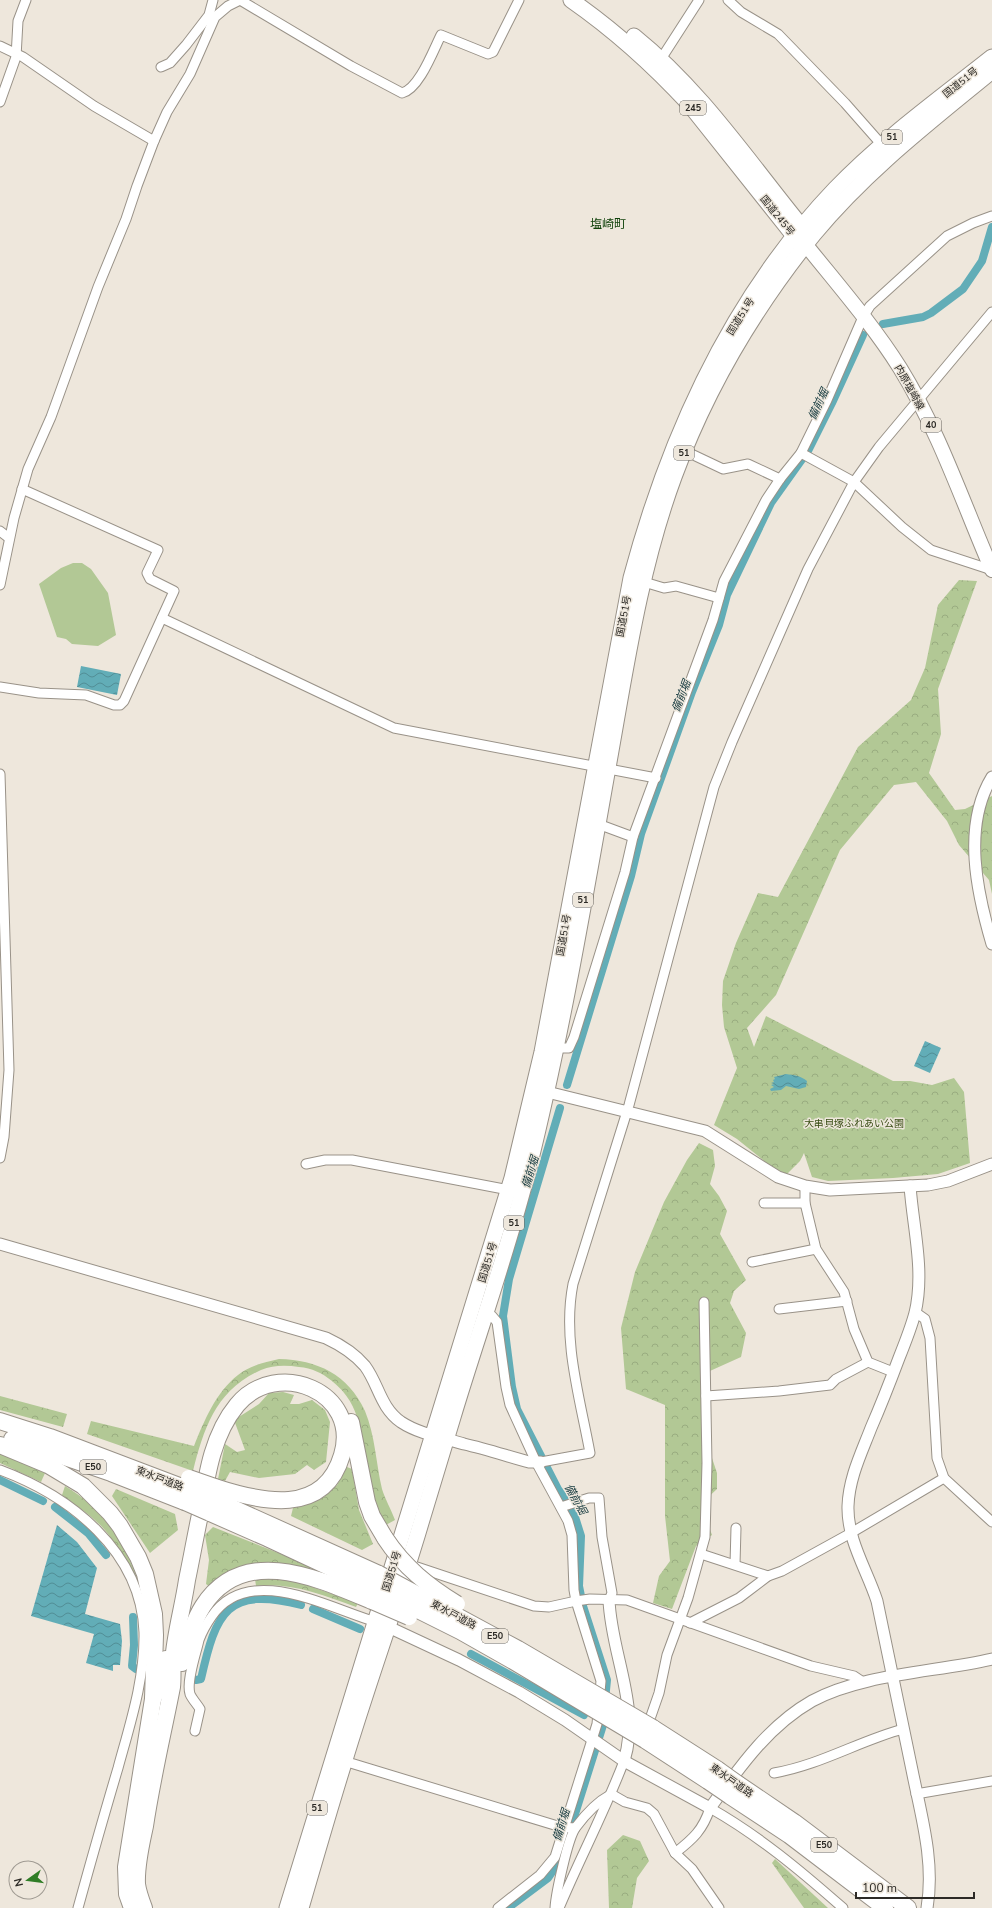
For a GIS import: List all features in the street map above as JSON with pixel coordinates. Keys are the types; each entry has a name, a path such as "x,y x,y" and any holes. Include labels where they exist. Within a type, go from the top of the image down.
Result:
{"highway":[{"name":"国道245号","path":"571,0 611,29 672,85 801,236"},
{"name":"国道245号","path":"588,0 661,59 720,122 801,236"},
{"name":"国道51号","path":"287,1908 382,1624 440,1437 485,1313 512,1228 541,1091 602,767 631,578 651,507 663,472 688,411 721,346 760,285 801,236 835,189 882,144 992,57"},
{"name":"国道51号","path":"301,1908 382,1624 408,1564 440,1437 509,1190 556,1048 598,824 602,767 644,582 663,511 685,450 700,414 732,354 769,295 801,236 845,198 897,149 992,71"},
{"path":"152,1699 162,1679 190,1524 209,1440 217,1419 237,1394 257,1379 271,1375 289,1373 306,1377 322,1384 338,1398 344,1406 353,1430 367,1502 372,1516 385,1538 404,1564 432,1588 485,1622 581,1677 610,1702"},
{"path":"0,1421 18,1427 51,1433 187,1490 213,1500 245,1497 274,1501 297,1499 316,1491 324,1485 336,1471 344,1450 344,1428 330,1401 316,1390 290,1381 271,1383 253,1391 239,1403 228,1416 218,1435 207,1476 173,1661 172,1684 154,1765 138,1867 137,1886 144,1908"},
{"name":"東水戸道路","path":"0,1435 111,1474 187,1490 213,1500 267,1538 375,1588 518,1649 610,1702 650,1728 734,1790 789,1835 885,1908"},
{"path":"0,1445 48,1465 83,1486 110,1513 129,1540 145,1574 154,1614 155,1635 152,1699 126,1867 127,1894 132,1908"},
{"path":"172,1684 182,1662 196,1619 204,1605 223,1586 238,1577 265,1570 284,1571 320,1580 375,1588"},
{"name":"東水戸道路","path":"375,1588 458,1639 570,1693 650,1728"},
{"name":"東水戸道路","path":"734,1790 794,1822 908,1908"}],"main road":[{"name":"内原塩崎線","path":"801,236 900,368 934,433 992,570"}],"street":[{"path":"0,102 15,58 18,21 26,0"},
{"path":"0,585 22,488 28,470 51,417 98,287 126,219 154,142 167,112 190,74 212,16 213,0"},
{"path":"161,67 170,62 212,16 240,0 351,66 402,93 408,92 420,77 441,35 488,54 493,52 519,0"},
{"path":"661,59 699,0"},
{"path":"728,0 741,12 778,34 845,103 882,144"},
{"path":"0,46 15,58 154,142"},
{"path":"556,1048 570,1048 625,872 633,837 656,778 720,598 724,581 758,514 780,479 804,455 863,317 870,306 947,236 973,223 992,216"},
{"path":"0,1244 246,1314 337,1343 348,1350 365,1367 380,1397 389,1410 401,1422 414,1429 508,1456 542,1462 590,1453 570,1342 570,1298 573,1284 627,1112 714,787 732,742 808,569 854,482 879,447 992,312"},
{"path":"685,450 723,469 748,464 780,479"},
{"path":"804,455 854,482 902,527 931,550 992,570"},
{"path":"0,687 39,693 86,695 114,705 120,705 124,701 174,591 150,579 147,573 158,550 22,488"},
{"path":"0,531 10,538"},
{"path":"644,582 664,588 676,586 720,598"},
{"path":"162,618 387,726 656,778"},
{"path":"0,774 9,1070 4,1137 0,1158"},
{"path":"992,777 983,796 976,830 976,852 980,900 992,944"},
{"path":"598,824 633,837"},
{"path":"541,1091 705,1131 778,1177 805,1186 830,1190 910,1186 948,1181 992,1164"},
{"path":"306,1164 325,1160 352,1160 509,1190"},
{"path":"805,1186 805,1202 816,1249 838,1280 844,1292 854,1329 868,1362 893,1372"},
{"path":"910,1186 919,1274 915,1312 858,1460 850,1486 848,1508 851,1533 876,1601 893,1677 929,1859 930,1881 927,1908"},
{"path":"764,1203 805,1202"},
{"path":"752,1262 816,1249"},
{"path":"779,1309 847,1301"},
{"path":"650,1728 668,1655 702,1554 705,1537 707,1463 704,1302"},
{"path":"915,1312 925,1318 930,1338 937,1458 944,1478 992,1522"},
{"path":"485,1313 492,1316 497,1322 510,1405 567,1505 568,1521 572,1535 577,1600 601,1681 595,1741 570,1827 559,1882 556,1908"},
{"path":"706,1396 779,1391 830,1385 836,1379 868,1362"},
{"path":"0,1470 53,1495 95,1527 116,1552 125,1566 141,1611 144,1631 144,1649 138,1694 78,1908"},
{"path":"690,1623 739,1598 768,1576 782,1571 851,1533 944,1478"},
{"path":"560,1908 601,1811 611,1794 624,1761 628,1748 630,1716 628,1698 616,1648 609,1600 612,1593 602,1537 599,1498 589,1498 567,1505"},
{"path":"735,1564 736,1528"},
{"path":"702,1554 768,1576"},
{"path":"408,1564 534,1606 548,1607 577,1600 628,1600 810,1666 854,1676 863,1682"},
{"path":"195,1731 200,1709 190,1695 188,1686 200,1637 216,1610 225,1602 248,1592 269,1590 296,1595 382,1624 459,1660 519,1692 624,1761 732,1820 760,1839 843,1908"},
{"path":"675,1853 695,1837 706,1819 710,1808 762,1740 812,1701 835,1691 863,1682 992,1659"},
{"path":"774,1773 794,1770 816,1763 890,1732 903,1729"},
{"path":"344,1761 561,1827 570,1827"},
{"path":"916,1794 992,1781"},
{"path":"498,1908 548,1867 555,1857 570,1827 611,1794"},
{"path":"611,1794 625,1802 646,1808 654,1814 675,1853 692,1869 719,1908"}],"green space":[{"path":"73,563 82,563 91,569 108,593 116,635 98,646 72,644 66,639 57,637 39,584 61,568"},
{"name":"大串貝塚ふれあい公園","path":"959,580 977,581 938,689 941,734 929,773 955,810 965,809 992,796 992,894 989,880 959,845 947,821 916,782 894,785 840,850 776,995 747,1028 754,1047 766,1016 893,1081 910,1081 932,1085 954,1078 964,1092 970,1163 938,1174 828,1181 812,1177 804,1153 800,1161 786,1175 768,1164 737,1139 714,1125 737,1068 724,1027 722,1005 723,981 736,943 758,893 778,897 858,747 911,700 925,668 938,605"},
{"path":"699,1143 713,1150 715,1166 710,1184 719,1196 727,1211 720,1234 746,1280 734,1291 730,1303 746,1333 741,1357 701,1375 703,1431 717,1473 717,1489 701,1504 712,1535 696,1546 672,1609 653,1603 659,1576 670,1561 665,1516 665,1405 626,1389 621,1328 635,1272 664,1202 687,1160"},
{"path":"279,1359 306,1362 318,1366 330,1372 350,1387 358,1398 368,1420 382,1489 395,1520 384,1526 378,1513 373,1499 358,1422 350,1401 332,1381 321,1373 308,1368 289,1366 270,1367 246,1378 233,1388 223,1399 207,1425 193,1471 87,1434 91,1421 194,1446 217,1398 230,1382 247,1369"},
{"path":"283,1392 294,1395 290,1404 299,1404 312,1400 325,1410 330,1422 326,1462 314,1470 307,1465 295,1474 259,1478 230,1472 225,1481 218,1479 225,1444 237,1452 245,1450 234,1420 259,1404 269,1393"},
{"path":"0,1396 67,1414 63,1427 0,1410"},
{"path":"0,1452 45,1473 41,1482 0,1463"},
{"path":"347,1467 352,1469 359,1510 373,1544 362,1550 291,1516 293,1508 324,1497 337,1485"},
{"path":"65,1486 79,1495 112,1529 128,1556 140,1586 138,1587 115,1544 101,1526 62,1495"},
{"path":"116,1489 175,1514 178,1530 150,1553 112,1496"},
{"path":"213,1527 311,1566 310,1570 273,1563 246,1567 210,1587 206,1584 209,1560 205,1535"},
{"path":"268,1577 292,1580 358,1603 356,1607 307,1590 282,1586 256,1586 255,1579"},
{"path":"623,1835 640,1841 649,1861 637,1878 632,1908 609,1908 607,1850"},
{"path":"775,1859 828,1908 804,1908 772,1863"}],"water":[{"path":"81,666 121,674 117,695 77,687"},
{"path":"925,1041 941,1048 930,1073 914,1066"},
{"path":"786,1074 805,1079 807,1081 806,1087 799,1089 786,1086 781,1090 771,1091 770,1089 774,1087 771,1085 774,1084 771,1083 774,1082 774,1077"},
{"path":"57,1525 77,1542 97,1568 85,1614 120,1624 122,1641 120,1665 113,1665 113,1671 86,1663 94,1634 31,1616"}],"waterway":[{"name":"備前堀","path":"883,324 923,317 931,313 963,289 982,261 992,227"},
{"name":"備前堀","path":"567,1085 631,876 641,834 692,692 719,625 727,595 771,503 808,451 863,335"},
{"name":"備前堀","path":"560,1108 509,1279 503,1316 512,1387 517,1409 558,1489 575,1517 581,1536 579,1586 583,1606 607,1680 605,1700"},
{"path":"0,1480 43,1501"},
{"path":"55,1507 88,1533 106,1555"},
{"path":"196,1680 201,1679 213,1636 220,1621 229,1610 241,1602 256,1599 276,1600 301,1605"},
{"path":"313,1609 360,1629"},
{"path":"133,1617 134,1645 132,1666 136,1669"},
{"path":"471,1654 584,1715"},
{"name":"備前堀","path":"569,1833 604,1722 604,1714"},
{"name":"備前堀","path":"508,1908 548,1878 563,1856"}],"district":[{"name":"塩崎町","path":"608,224"}]}
